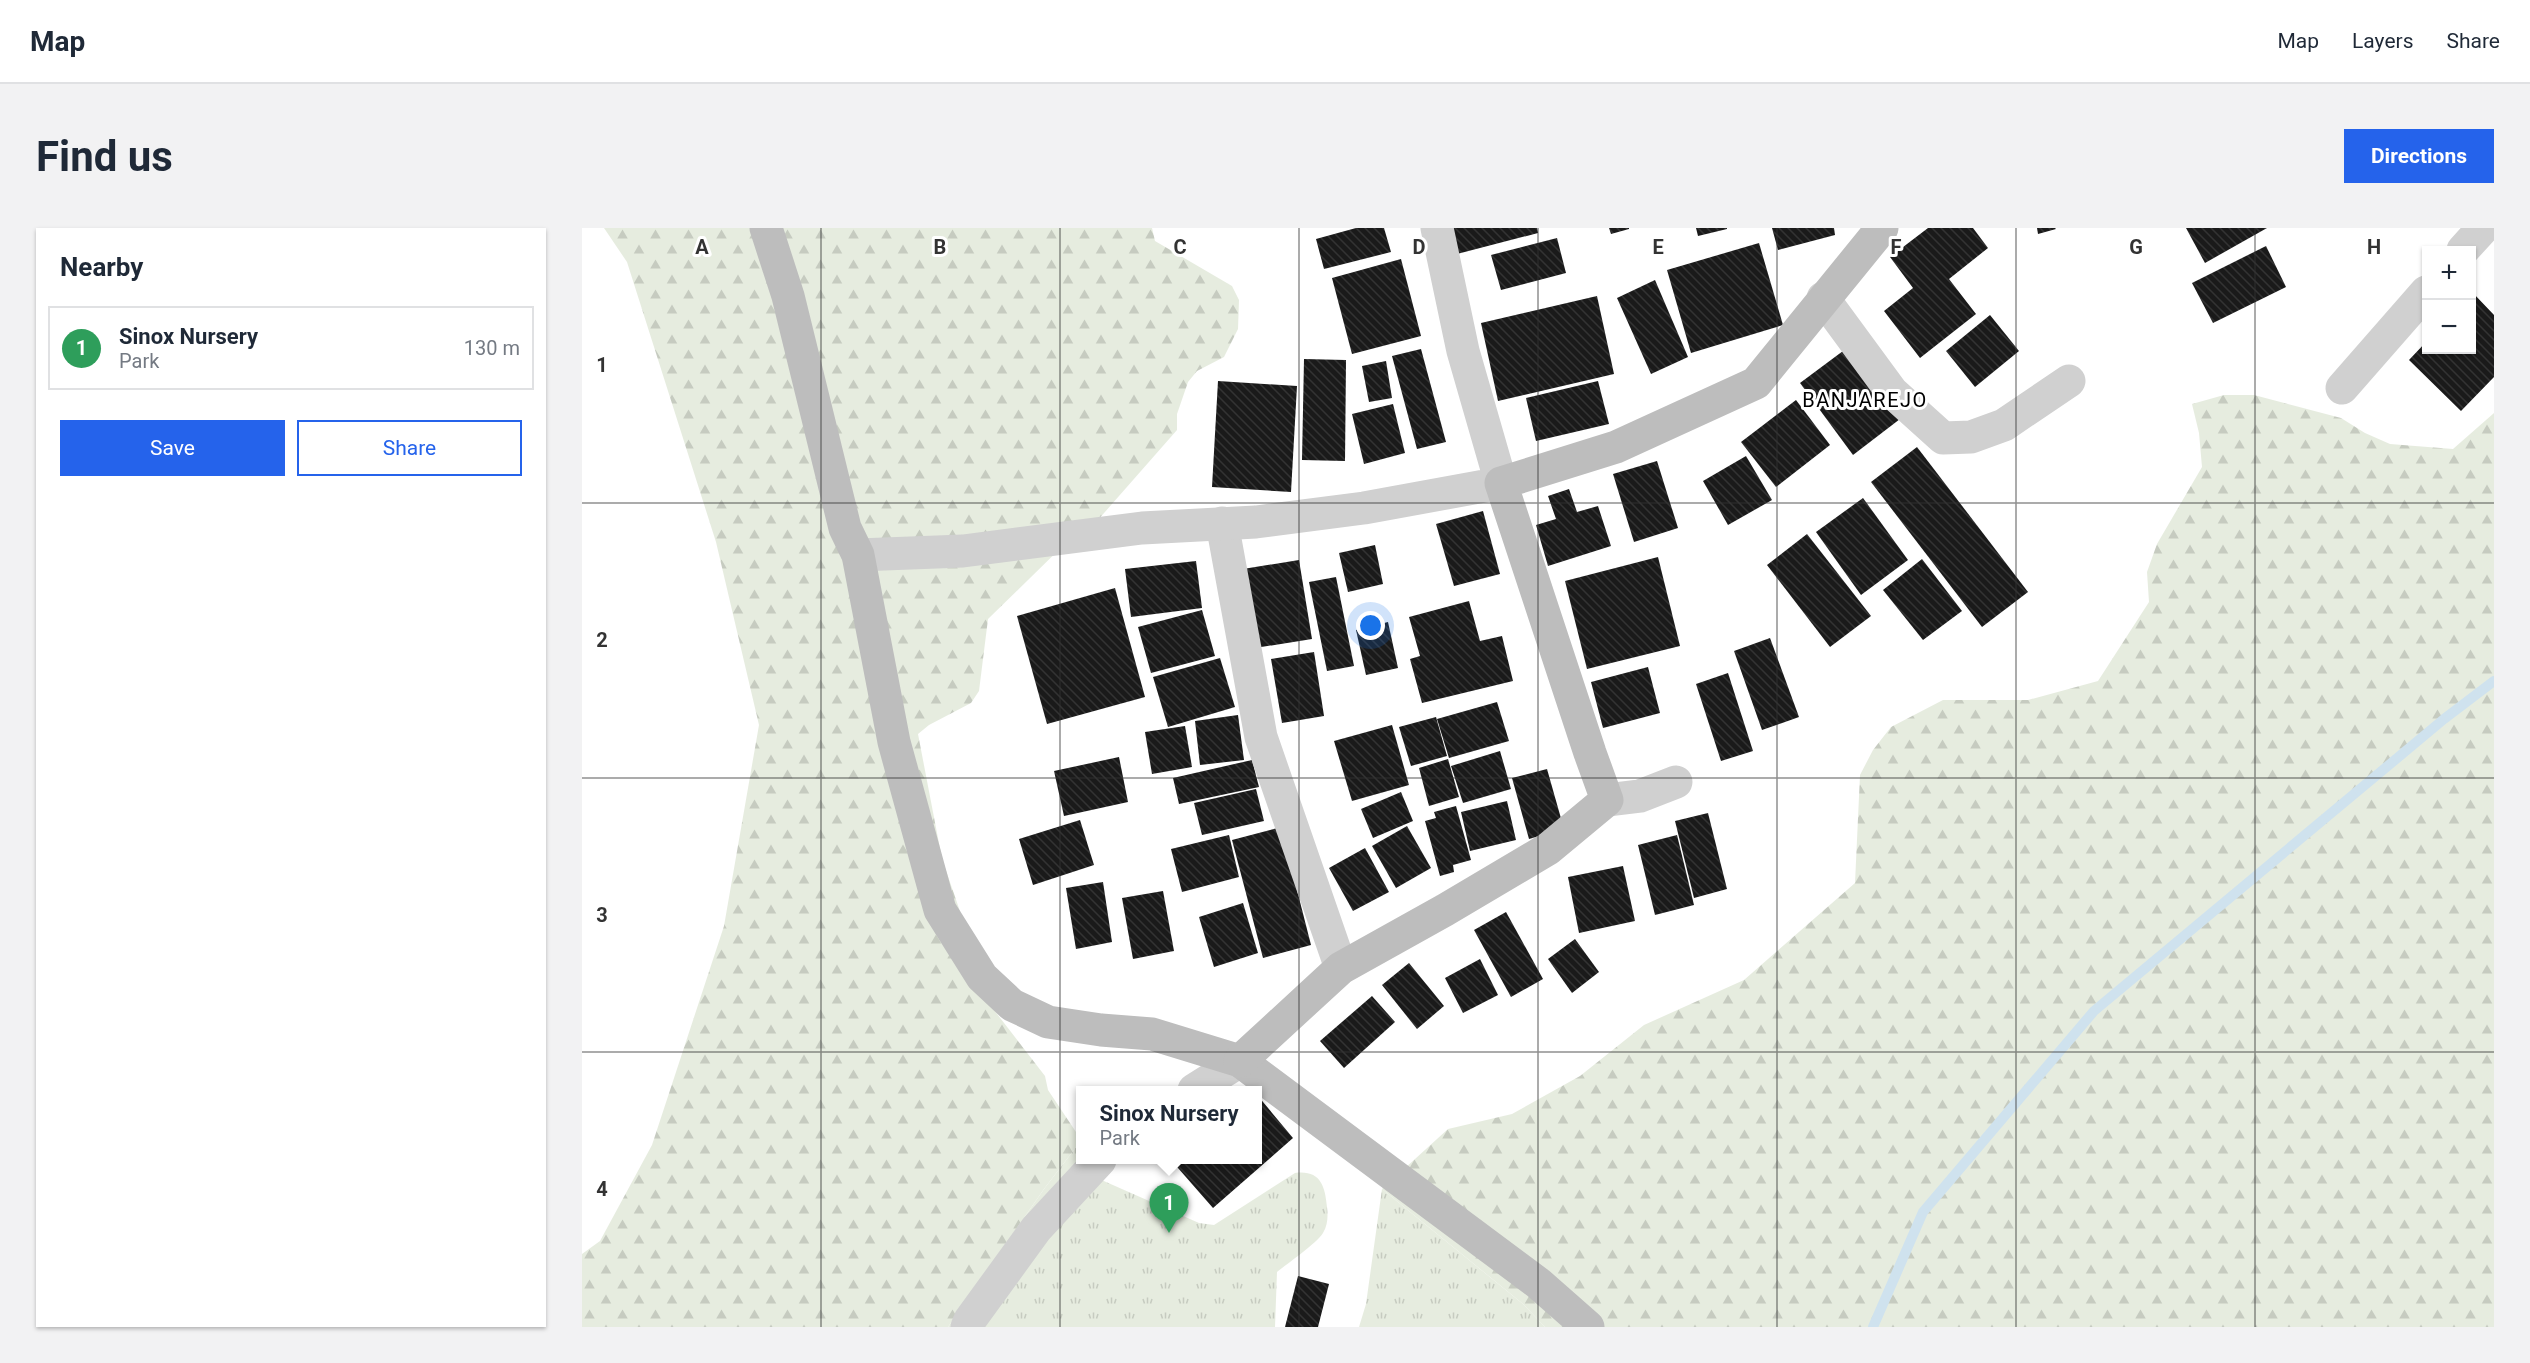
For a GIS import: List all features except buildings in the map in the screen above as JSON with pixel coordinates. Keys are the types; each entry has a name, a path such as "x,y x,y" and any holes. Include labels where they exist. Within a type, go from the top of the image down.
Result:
{"street":[{"path":"766,228 788,297 845,528 858,555 894,742 940,910 982,977 1012,1005 1048,1022 1101,1030 1152,1034 1240,1061 1538,1283 1588,1327"},
{"path":"1437,228 1463,351 1502,483 1578,719 1608,800"},
{"path":"858,555 963,551 1142,528 1256,522 1364,508 1502,483 1616,447 1756,383 1882,228"},
{"path":"2467,246 2483,228"},
{"path":"1823,298 1892,392 1943,438 1971,437 2004,425 2069,381"},
{"path":"2342,388 2422,298"},
{"path":"1222,523 1261,736 1341,968"},
{"path":"1200,1086 1240,1061 1341,968 1548,849 1608,800 1640,796 1676,782"},
{"path":"967,1327 1036,1229 1096,1164"}],"green space":[{"path":"604,228 1152,228 1155,241 1232,286 1239,300 1238,329 1224,357 1197,371 1188,382 1177,414 1177,430 1090,529 1076,533 988,619 979,691 971,703 929,725 918,734 942,859 994,1010 1045,1076 1048,1090 1076,1132 1076,1147 1044,1189 948,1327 582,1327 582,1254 600,1241 652,1145 724,926 759,725 716,542 627,262"},
{"path":"2224,395 2254,395 2341,418 2365,433 2390,444 2453,449 2494,413 2494,1327 1545,1327 1523,1304 1382,1189 1448,1129 1512,1114 1580,1076 1644,1025 1744,980 1855,883 1860,775 1873,750 1891,727 1943,700 2028,700 2098,681 2149,602 2147,572 2157,544 2202,467 2199,433 2192,404"},
{"path":"1076,1147 1076,1164 1084,1164 1097,1178 1199,1223 1214,1225 1295,1173 1310,1174 1320,1181 1325,1192 1328,1214 1323,1233 1277,1272 1275,1327 948,1327 1044,1189"},
{"path":"1382,1189 1523,1304 1545,1327 1359,1327 1366,1304"}],"waterway":[{"path":"1873,1327 1923,1212 2094,1011 2444,719 2494,681"}],"place":[{"name":"Sinox Nursery","path":"1169,1233"}],"district":[{"name":"BANJAREJO","path":"1865,400"}]}
